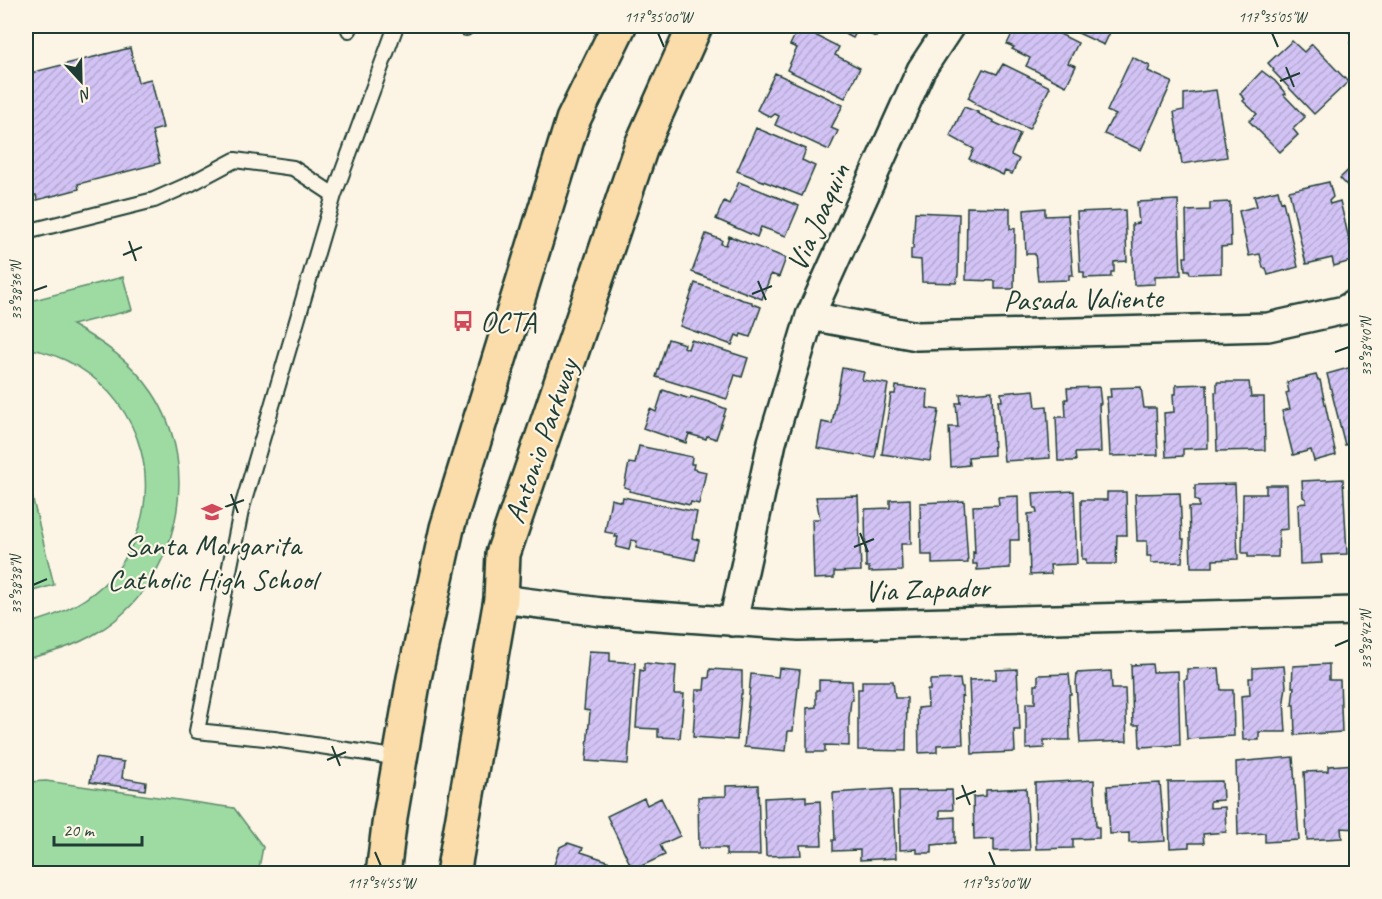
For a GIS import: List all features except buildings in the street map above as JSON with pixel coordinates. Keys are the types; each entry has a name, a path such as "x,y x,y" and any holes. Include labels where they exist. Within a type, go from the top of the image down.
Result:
{"main road":[{"name":"Antonio Parkway","path":"383,873 414,678 447,528 573,120 619,26"},
{"name":"Antonio Parkway","path":"453,873 501,599 503,554 642,147 695,26"}],"street":[{"name":"Via Joaquin","path":"733,622 772,442 810,316 921,70 950,26"},
{"name":"Pasada Valiente","path":"810,316 916,336 1268,327 1344,310 1356,303"},
{"name":"Via Zapador","path":"501,599 601,612 799,626 1356,611"}],"lane":[{"path":"396,26 334,195 241,511 197,731 274,739 400,758"},
{"path":"26,232 154,200 235,160 293,168 334,195"}],"green space":[{"path":"123,277 132,310 72,325 106,346 135,371 152,392 168,422 177,455 179,489 174,523 164,555 148,585 125,611 98,632 81,641 54,652 26,659 26,624 50,617 83,601 103,585 124,561 137,534 142,515 145,478 141,451 132,425 118,403 100,383 78,367 53,355 26,348 26,302"},
{"path":"26,472 54,585 26,593"},
{"path":"46,781 234,808 263,847 258,873 26,873 26,782"}],"place":[{"name":"OCTA","path":"463,321"},
{"name":"Santa Margarita Catholic High School","path":"212,512"}]}
